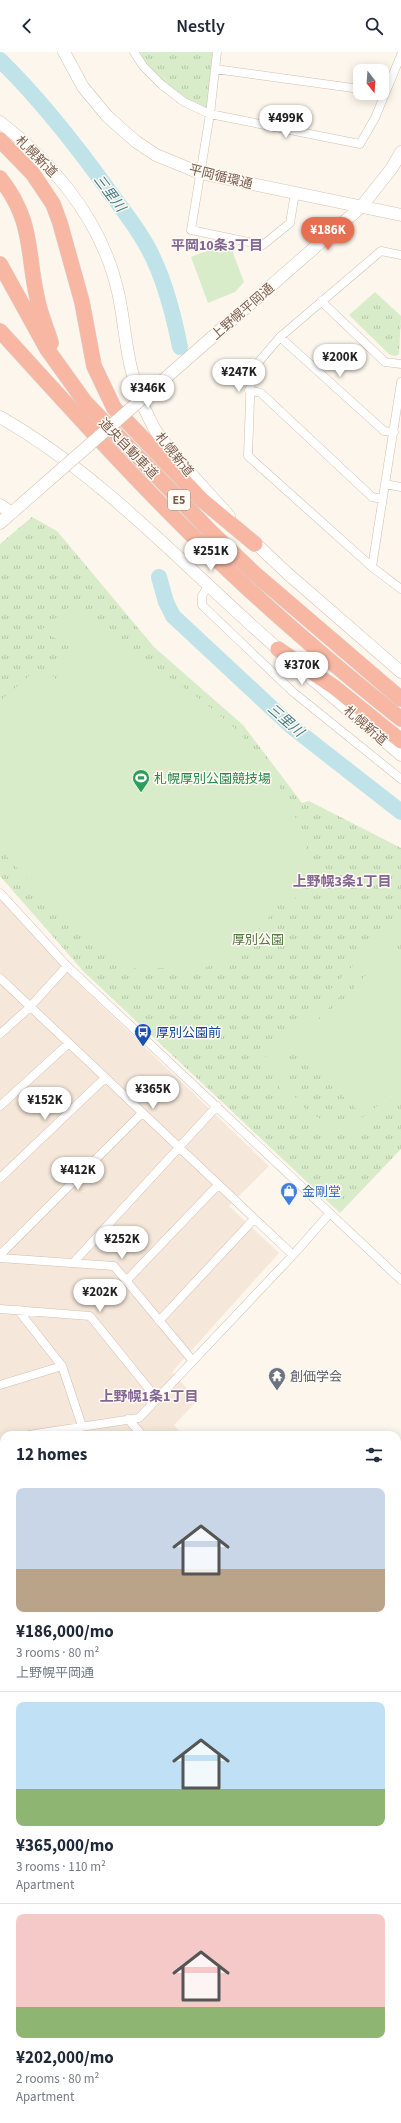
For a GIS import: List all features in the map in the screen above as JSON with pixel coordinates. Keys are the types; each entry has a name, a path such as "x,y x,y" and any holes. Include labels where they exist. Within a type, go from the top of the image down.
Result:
{"highway":[{"path":"0,140 33,174 53,204 60,223 82,302 94,366 114,408 202,500 255,544"},
{"path":"0,178 11,193 24,219 30,243 32,275 38,303 52,345 65,371 85,402"},
{"name":"道央自動車道","path":"0,264 47,349 85,402 206,528 337,646 401,699"},
{"name":"道央自動車道","path":"0,331 113,454 201,544 335,666 401,718"},
{"path":"278,649 334,687 401,741"}],"street":[{"name":"平岡循環通","path":"64,52 83,87 107,116 135,141 156,155 200,173 401,215"},
{"path":"134,52 144,66 162,85 184,102 210,114 360,144 381,100"},
{"path":"217,52 210,114 191,230 263,245 290,223 295,193"},
{"path":"389,82 401,55"},
{"path":"215,69 353,88"},
{"name":"札幌新道","path":"0,122 19,137 56,172 88,215 102,242 118,291 132,372 143,403 155,430 179,460 255,544 401,672"},
{"name":"上野幌平岡通","path":"0,523 361,207 392,168 401,152"},
{"path":"401,255 381,251 321,301 280,338 251,371 249,390 248,456 372,567 401,589"},
{"path":"321,301 385,362 401,364"},
{"path":"280,338 384,431 394,432"},
{"path":"372,567 401,382"},
{"path":"249,390 261,393 372,497 382,500"},
{"name":"札幌新道","path":"0,418 21,430 103,490 147,528 208,586 278,649 401,755"},
{"path":"385,484 401,487"},
{"path":"0,505 12,513"},
{"path":"208,586 202,596 202,605 293,692 401,779"},
{"path":"0,893 68,966 401,1280"},
{"path":"0,1034 30,1008 68,966"},
{"path":"0,978 293,1256"},
{"path":"0,1106 68,1044"},
{"path":"0,1178 105,1078"},
{"path":"73,1263 217,1106"},
{"path":"0,1255 142,1113"},
{"path":"126,1281 218,1185"},
{"path":"53,1431 140,1418 293,1256 330,1213"},
{"path":"159,1320 254,1219"},
{"path":"0,1258 114,1266 193,1361"},
{"path":"0,1309 90,1316 157,1399"},
{"path":"18,1310 62,1366 82,1426"},
{"path":"0,1385 62,1366"},
{"path":"128,1419 138,1431"}],"shaded area":[{"path":"0,897 77,982 269,1166 229,1206 279,1253 172,1372 198,1400 174,1425 179,1431 0,1431"}],"green space":[{"path":"134,52 217,52 210,114 184,102"},
{"path":"221,245 231,248 244,282 235,292 208,303 191,257"},
{"path":"375,292 401,316 399,354 396,356 390,355 349,315"},
{"name":"厚別公園","path":"32,517 57,531 154,647 243,725 302,803 309,801 401,848 401,1149 340,1213 83,971 0,876 0,544"},
{"name":"札幌厚別公園競技場","path":"76,601 124,643 199,699 232,726 244,738 271,774 284,795 304,838 308,857 308,874 304,886 290,905 281,900 259,929 236,951 209,966 193,972 174,976 173,968 154,968 153,974 132,967 111,955 90,940 50,904 0,849 0,701 37,669 45,677 50,673 56,679 69,646 41,630"},
{"path":"401,915 401,929 399,931 401,931 401,941 387,947 298,1040 289,1056 287,1072 290,1088 298,1102 311,1113 325,1120 342,1123 365,1116 377,1106 401,1079 401,1095 380,1116 369,1124 356,1130 340,1133 324,1131 310,1126 298,1117 288,1105 281,1091 277,1076 278,1060 268,1070 261,1062"},
{"path":"390,949 401,959 401,1072 362,1114 295,1052"}],"waterway":[{"name":"三里川","path":"0,60 58,123 139,233 150,251 163,281 173,314 180,347"},
{"name":"三里川","path":"159,577 166,602 173,616 291,726 401,812"}],"place":[{"name":"札幌厚別公園競技場","path":"141,793"},
{"name":"厚別公園前","path":"143,1047"},
{"name":"金剛堂","path":"289,1206"},
{"name":"創価学会","path":"277,1391"}],"district":[{"name":"平岡10条3丁目","path":"217,245"},
{"name":"上野幌3条1丁目","path":"342,881"},
{"name":"上野幌1条1丁目","path":"149,1396"}]}
